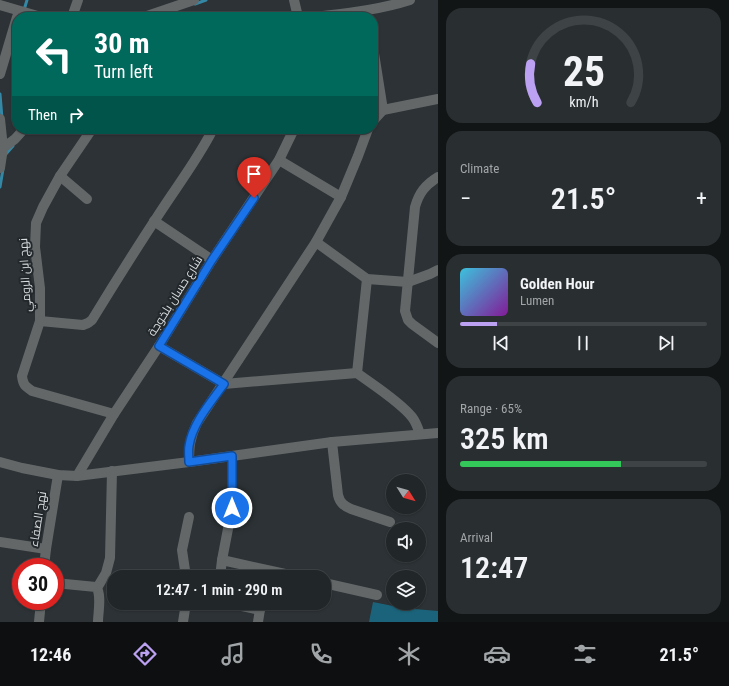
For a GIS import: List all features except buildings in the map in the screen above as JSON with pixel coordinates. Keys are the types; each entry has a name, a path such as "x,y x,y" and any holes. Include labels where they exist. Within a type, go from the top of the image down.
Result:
{"street":[{"path":"19,12 23,0"},
{"path":"74,12 78,0"},
{"path":"159,12 194,0"},
{"path":"294,0 297,12"},
{"path":"374,12 410,0"},
{"path":"0,5 13,12"},
{"path":"0,74 12,35"},
{"path":"378,78 383,110"},
{"path":"378,116 383,110 438,99"},
{"path":"0,119 3,148 0,168"},
{"path":"3,148 20,134"},
{"name":"نهج ابن الرومي","path":"89,134 60,176 36,223 35,247 40,288 40,321 22,376 26,387 32,391 114,414"},
{"path":"40,321 83,324 92,320 210,134"},
{"name":"شارع حسان بلخوجة","path":"77,476 114,414 159,346 212,260 279,160 292,134"},
{"path":"189,462 189,447 197,423 316,242 341,197 366,134"},
{"path":"279,160 341,197"},
{"path":"60,176 87,199"},
{"path":"438,177 424,187 418,197 415,207 404,311 408,320 412,324 438,343"},
{"path":"154,221 212,260"},
{"path":"316,242 367,280 408,282 438,270"},
{"path":"357,373 367,280"},
{"path":"159,346 224,384 357,373 406,411 412,417 420,434"},
{"path":"0,462 58,476 77,476 332,442 438,433"},
{"path":"332,442 340,501 351,509 390,522"},
{"path":"221,570 232,508 232,456"},
{"path":"97,588 106,573 110,558 112,471"},
{"name":"نهج الصفاء","path":"45,558 58,476"},
{"path":"185,570 182,550 189,517"},
{"path":"0,542 46,549"},
{"path":"222,560 254,570"},
{"path":"64,584 93,586 97,588 100,594 98,622"},
{"path":"331,585 377,595"},
{"path":"39,622 40,610"},
{"path":"183,622 185,610"},
{"path":"258,622 260,610"}],"shaded area":[{"path":"373,602 386,605 386,610 438,611 438,622 369,622"}],"waterway":[{"path":"24,10 27,0"},
{"path":"195,4 206,0"},
{"path":"0,94 2,118"},
{"path":"5,155 13,146"},
{"path":"0,187 3,169"}],"route":[{"path":"232,508 232,456 189,462 189,447 197,423 224,384 159,346 212,260 254,198"}]}
